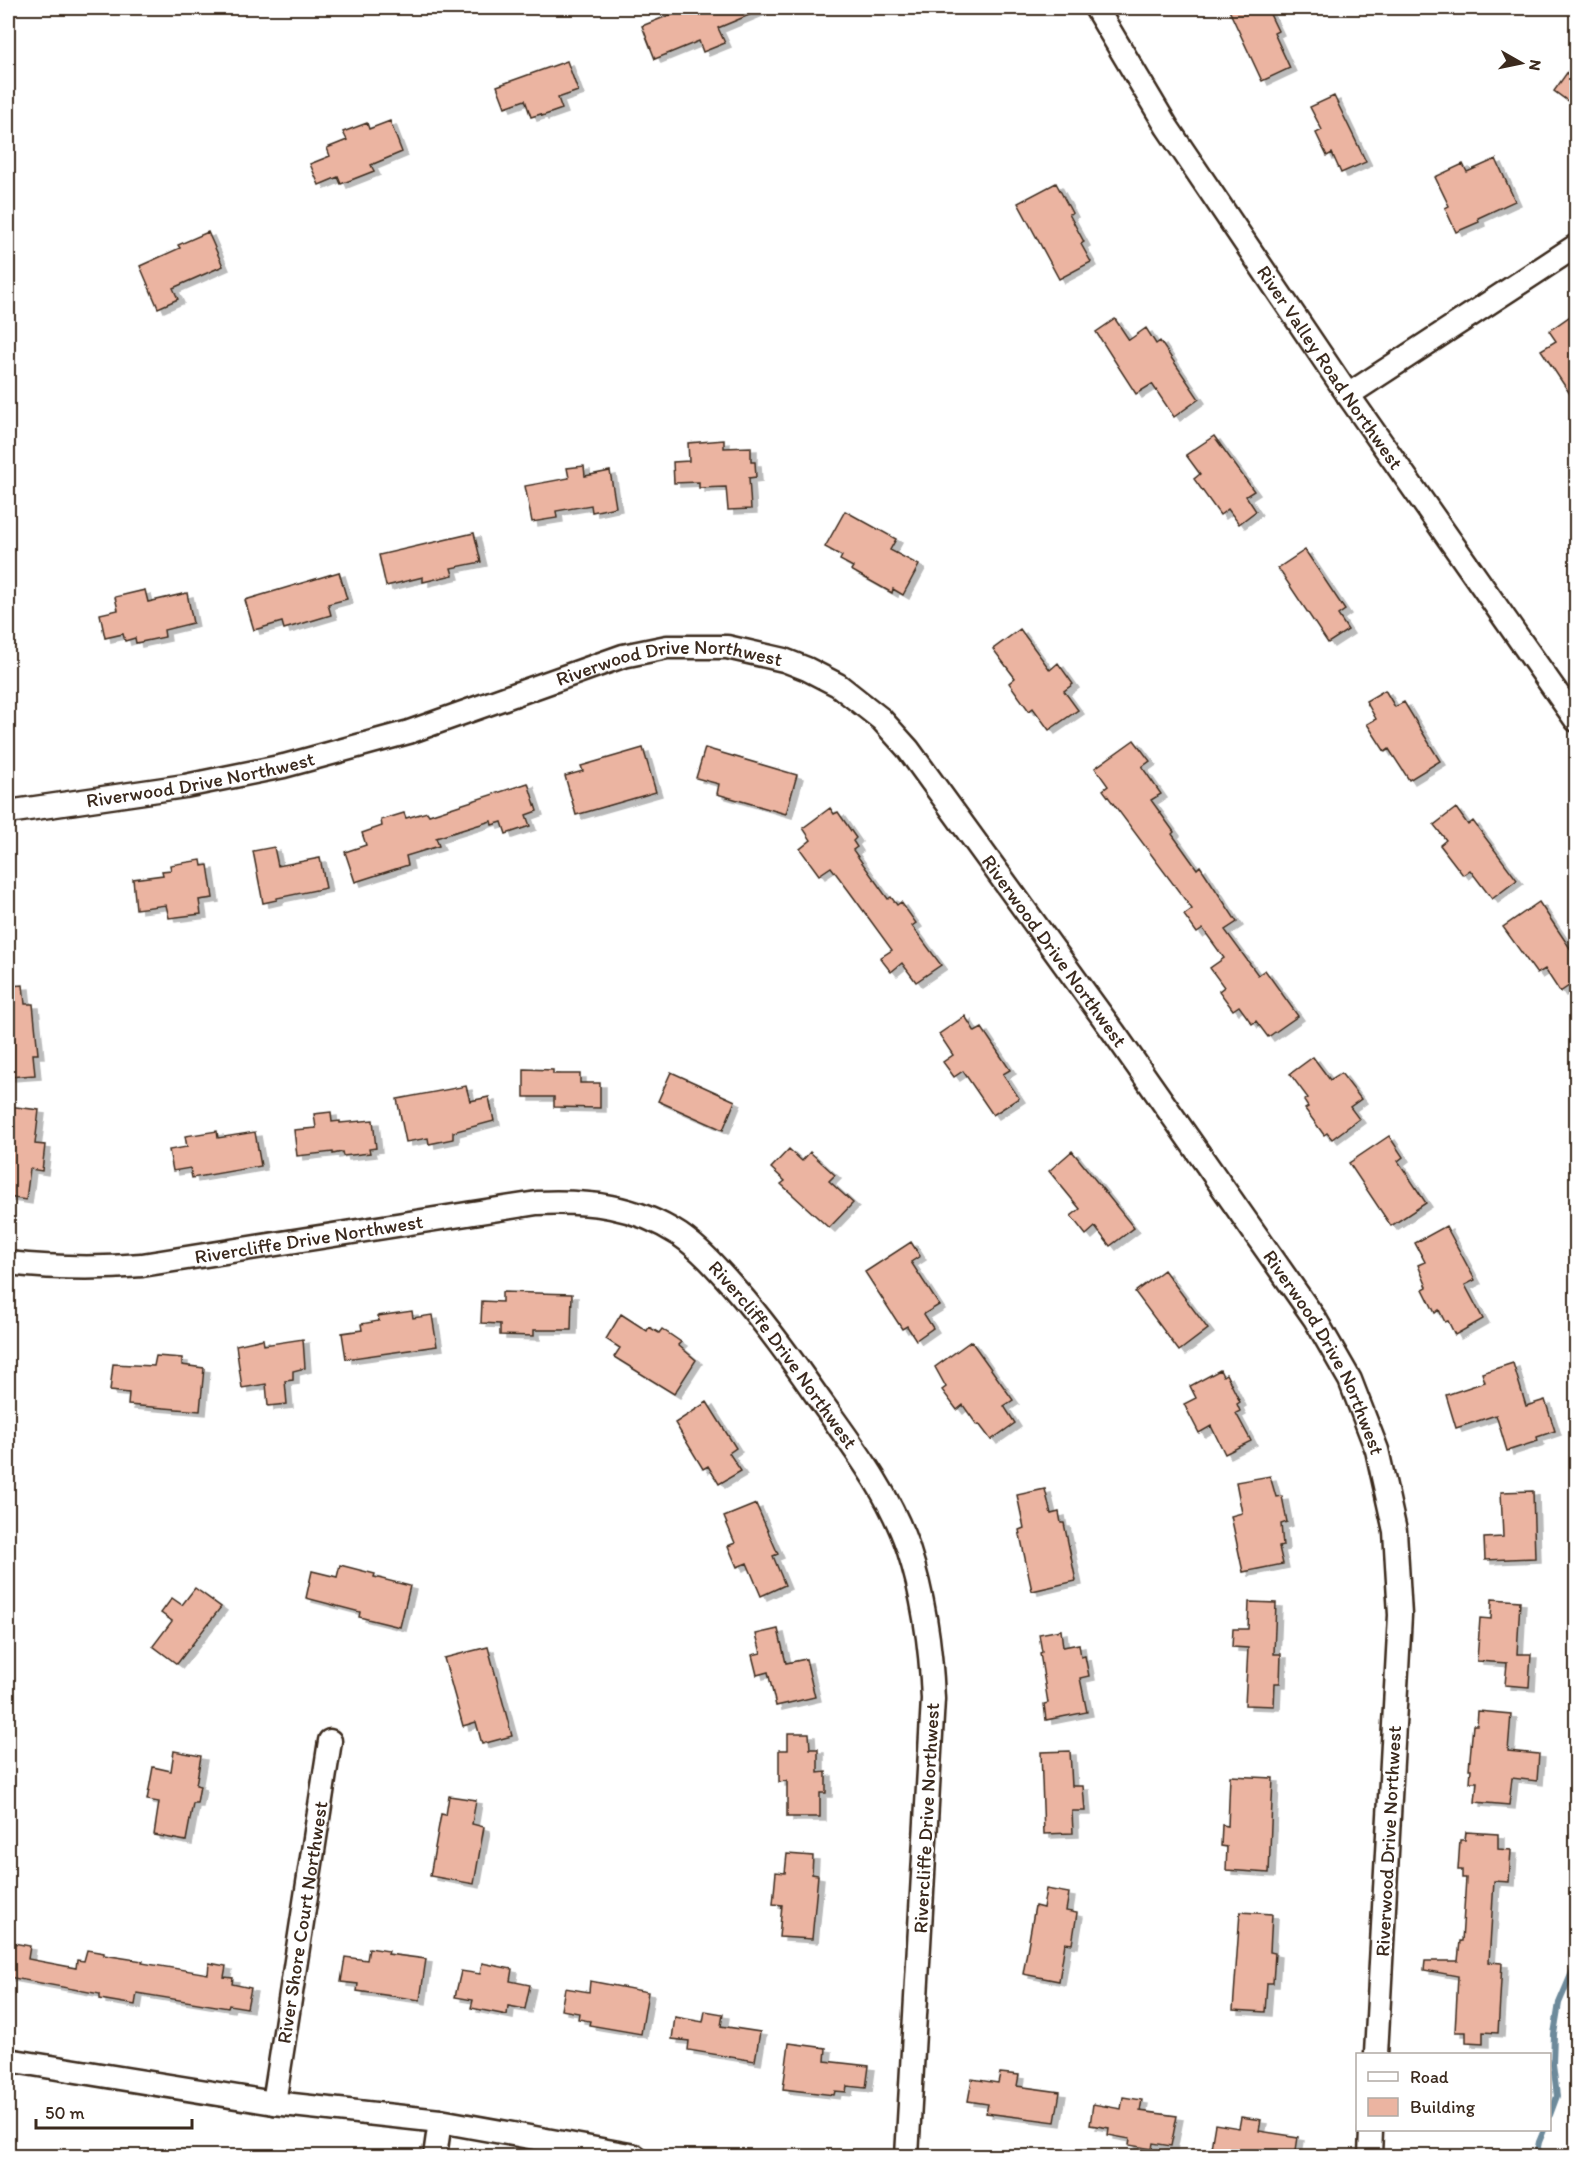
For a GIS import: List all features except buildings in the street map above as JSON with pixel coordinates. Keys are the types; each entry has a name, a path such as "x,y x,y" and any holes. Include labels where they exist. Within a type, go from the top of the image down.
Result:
{"street":[{"name":"River Valley Road Northwest","path":"1096,8 1167,127 1348,395 1576,720"},
{"path":"1348,395 1576,246"},
{"name":"Riverwood Drive Northwest","path":"8,812 185,786 284,766 409,732 623,656 668,647 727,647 784,660 838,685 881,719 908,749 1041,932 1315,1318 1350,1380 1377,1450 1395,1531 1400,1615 1376,2053"},
{"name":"Rivercliffe Drive Northwest","path":"8,1263 45,1268 142,1265 537,1203 576,1201 611,1206 648,1218 680,1235 708,1257 764,1321 877,1481 907,1546 925,1607 932,1656 933,1699 907,2157"},
{"name":"River Shore Court Northwest","path":"274,2103 330,1741"},
{"path":"8,2060 274,2103 440,2121 634,2157"},
{"path":"435,2157 440,2121"},
{"path":"1370,2157 1371,2131"}],"waterway":[{"path":"1551,2112 1557,2096 1553,2065 1554,2034 1559,2003 1576,1963"},
{"path":"1536,2156 1544,2131"}]}
